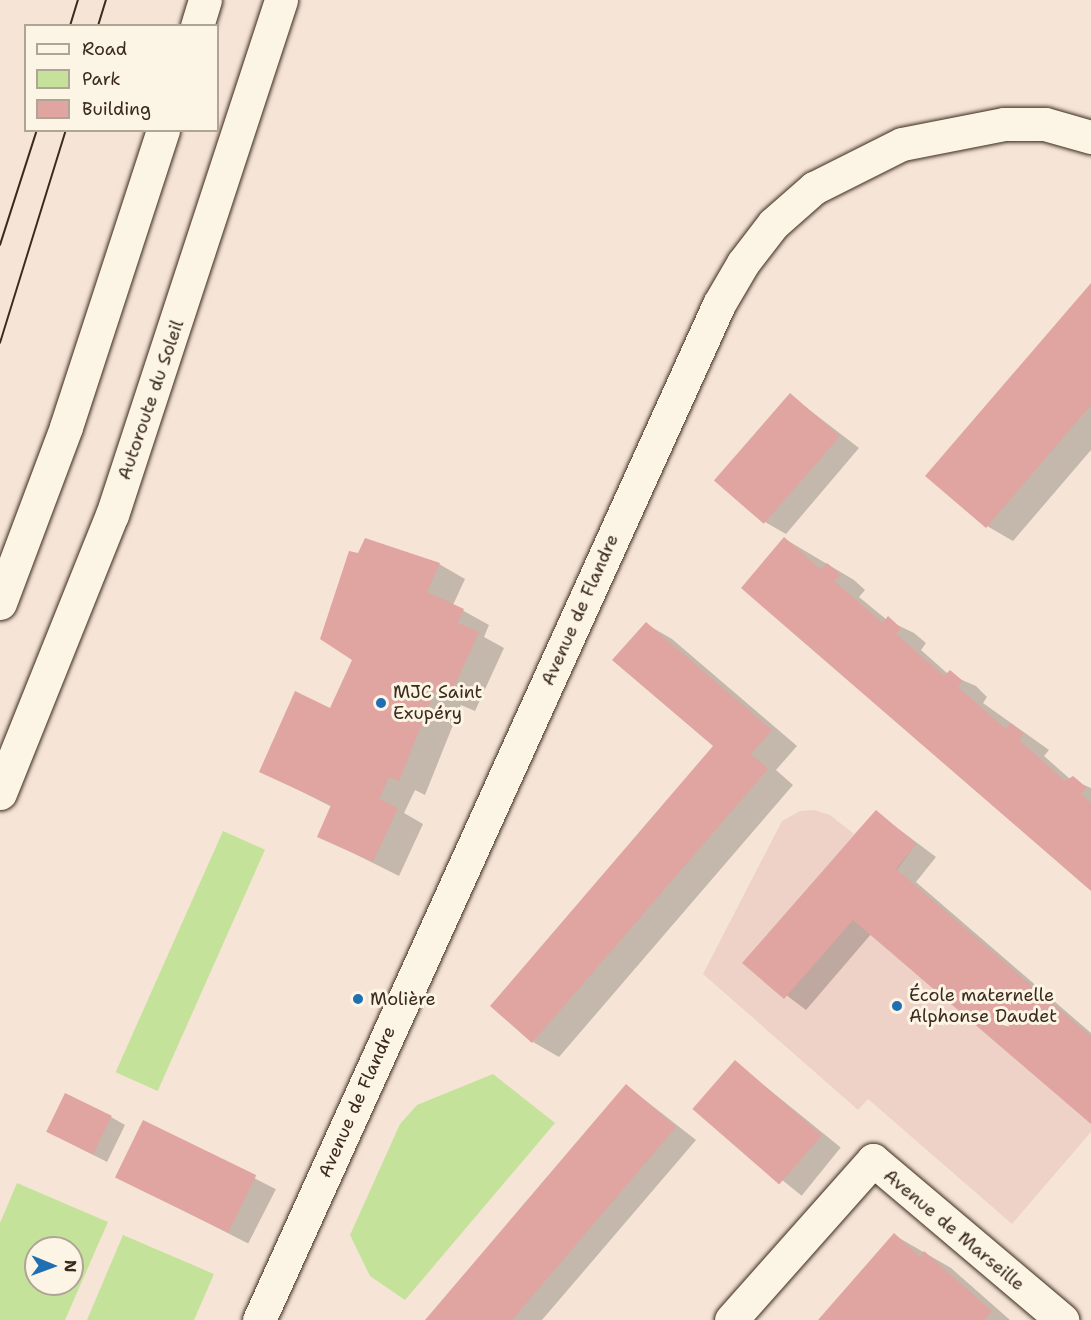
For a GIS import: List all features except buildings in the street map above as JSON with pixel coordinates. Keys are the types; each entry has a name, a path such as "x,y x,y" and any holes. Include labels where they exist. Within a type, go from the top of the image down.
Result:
{"main road":[{"path":"198,24 205,0"},
{"name":"Autoroute du Soleil","path":"0,793 112,515 281,0"},
{"name":"Avenue de Flandre","path":"259,1320 719,304 743,263 772,224 814,188 902,144 1004,124 1045,124 1091,137"},
{"path":"0,603 66,427 162,132"},
{"name":"Avenue de Marseille","path":"731,1320 873,1160 1062,1320"}],"shaded area":[{"name":"École maternelle Alphonse Daudet","path":"814,810 830,815 854,834 876,810 916,844 897,870 1091,1037 1091,1132 1012,1224 868,1099 858,1110 703,974 782,821 800,811"}],"green space":[{"path":"223,831 265,850 158,1091 116,1072"},
{"path":"493,1074 555,1123 405,1300 370,1276 350,1235 400,1124 417,1105"},
{"path":"17,1183 108,1222 84,1277 84,1236 24,1236 24,1296 76,1296 65,1320 0,1320 0,1223"},
{"path":"123,1235 214,1274 194,1320 87,1320"}],"tram line":[{"path":"71,24 78,0"},
{"path":"99,24 106,0"},
{"path":"0,245 36,132"},
{"path":"0,343 65,132"}],"place":[{"name":"MJC Saint Exupéry","path":"381,703"},
{"name":"Molière","path":"358,999"},
{"name":"École maternelle Alphonse Daudet","path":"897,1006"}]}
